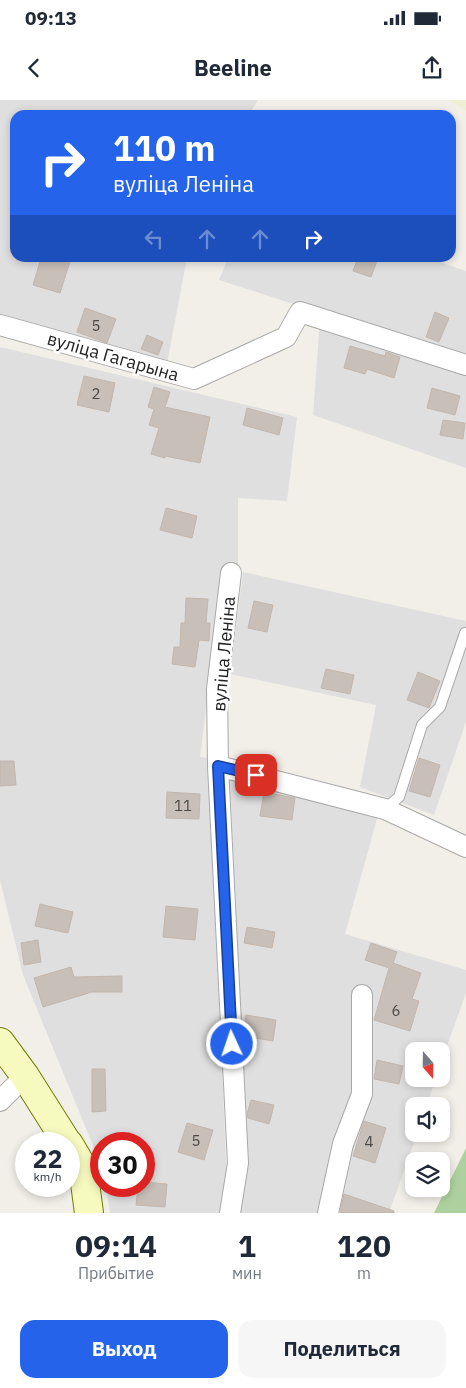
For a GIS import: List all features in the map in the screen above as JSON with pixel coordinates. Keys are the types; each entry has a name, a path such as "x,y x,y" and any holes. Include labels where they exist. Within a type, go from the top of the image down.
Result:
{"street":[{"name":"вуліца Гагарына","path":"0,326 194,380 286,337 300,312 466,365"},
{"name":"вуліца Леніна","path":"230,1213 238,1163 218,766 217,689 231,573"},
{"path":"218,766 386,809 466,847"},
{"path":"328,1213 343,1144 362,1094 362,995"},
{"path":"0,1042 61,1132"},
{"path":"0,1101 24,1076"},
{"path":"80,1163 83,1168 88,1213"}],"lane":[{"path":"386,809 399,797 422,725 440,706 465,633"}],"shaded area":[{"path":"0,100 258,100 252,110 10,110 10,262 186,262 167,363 0,315"},
{"path":"226,262 440,262 466,271 466,360 219,280"},
{"path":"320,318 466,375 466,468 313,415"},
{"path":"0,347 297,417 287,501 238,498 238,564 224,566 200,757 209,758 227,1185 219,1213 110,1213 108,1197 155,1197 155,1132 90,1132 90,1138 23,975 0,880"},
{"path":"243,572 466,621 466,722 434,815 360,787 376,705 230,674"},
{"path":"230,777 378,815 345,934 466,970 466,993 448,1042 405,1042 405,1088 433,1088 429,1097 405,1097 405,1142 414,1142 411,1152 405,1152 405,1168 389,1213 239,1213 247,1166"}],"green space":[{"path":"448,100 466,100 466,111"},
{"path":"466,1148 466,1213 434,1213 442,1197 450,1197 450,1180"}],"building":[{"path":"40,262 70,262 60,293 33,285"},
{"path":"356,262 377,262 371,277 353,271"},
{"path":"85,308 116,319 107,343 77,332"},
{"path":"435,312 449,318 439,342 426,337"},
{"path":"147,335 163,342 158,355 141,349"},
{"path":"350,346 385,356 386,352 400,357 394,378 367,369 365,374 344,368"},
{"path":"84,376 115,383 109,412 77,405"},
{"path":"154,387 170,392 165,407 210,417 200,463 151,454 159,428 149,425 154,409 148,407"},
{"path":"432,388 460,396 455,415 427,408"},
{"path":"247,408 283,418 279,435 243,425"},
{"path":"443,420 465,423 463,439 440,435"},
{"path":"166,508 197,516 192,538 160,530"},
{"path":"186,598 208,599 206,623 210,623 209,641 199,640 195,667 172,664 174,647 180,647 181,623 185,623"},
{"path":"254,601 273,605 267,632 248,628"},
{"path":"326,669 354,675 350,694 321,688"},
{"path":"418,672 440,681 429,708 407,700"},
{"path":"419,758 440,765 430,797 409,791"},
{"path":"0,761 14,761 16,785 0,786"},
{"path":"167,792 200,794 199,819 166,818"},
{"path":"264,792 295,798 292,820 260,816"},
{"path":"40,904 73,912 68,933 35,926"},
{"path":"166,906 198,909 195,940 163,937"},
{"path":"247,927 275,932 272,948 244,943"},
{"path":"38,940 41,962 24,965 21,943"},
{"path":"371,943 397,952 393,963 421,973 412,999 419,1001 410,1031 374,1020 389,968 365,960"},
{"path":"71,967 74,977 122,976 122,992 92,992 43,1007 34,978"},
{"path":"246,1015 276,1020 273,1041 243,1036"},
{"path":"377,1060 403,1066 399,1084 374,1079"},
{"path":"92,1069 105,1069 106,1111 92,1112"},
{"path":"251,1100 274,1105 269,1124 248,1118 247,1114"},
{"path":"364,1121 386,1128 375,1163 353,1156"},
{"path":"187,1123 213,1130 204,1160 178,1152"},
{"path":"155,1183 167,1184 165,1207 136,1205 137,1197 155,1197"},
{"path":"344,1194 394,1211 394,1213 340,1213"}],"route":[{"path":"232,1044 218,766 256,775"}]}
